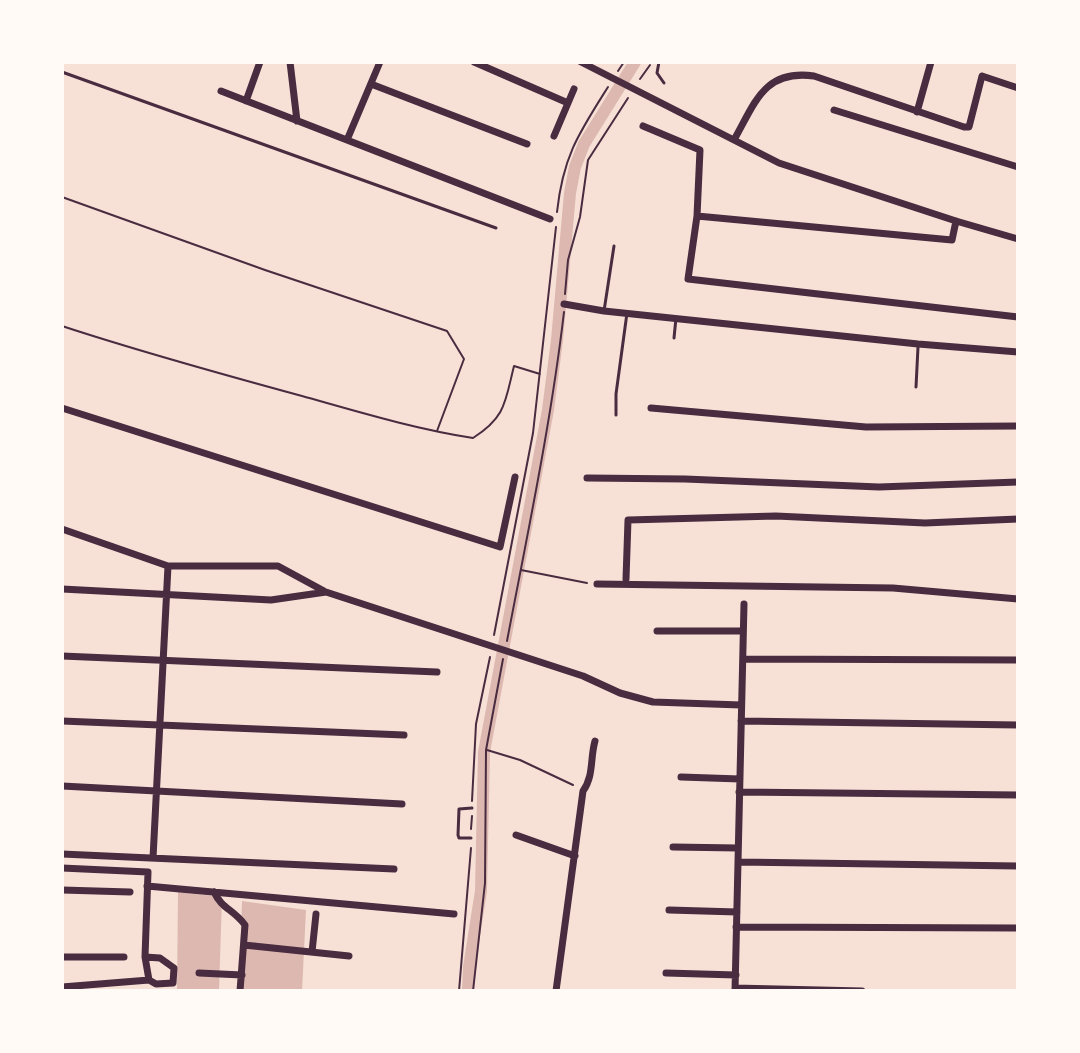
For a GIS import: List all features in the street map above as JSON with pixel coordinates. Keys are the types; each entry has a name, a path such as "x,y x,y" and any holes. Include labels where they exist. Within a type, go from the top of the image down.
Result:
{"street":[{"path":"246,101 260,62"},
{"path":"290,62 297,121"},
{"path":"347,140 380,62"},
{"path":"474,62 568,103"},
{"path":"581,62 779,163 1018,239"},
{"path":"917,112 931,62"},
{"path":"734,140 768,83 797,73 969,127 982,76 1018,88"},
{"path":"371,84 527,144"},
{"path":"554,136 574,89"},
{"path":"221,91 550,219"},
{"path":"834,110 1018,167"},
{"path":"643,126 700,150 697,216 688,279 1018,317"},
{"path":"697,216 952,240 956,221"},
{"path":"564,304 604,311 1018,352"},
{"path":"62,408 500,547 515,477"},
{"path":"651,408 866,427 1018,426"},
{"path":"587,478 879,487 1018,482"},
{"path":"626,579 628,520 776,516 925,523 1018,519"},
{"path":"62,529 168,566 278,566 326,592 653,702 741,705"},
{"path":"153,858 168,566"},
{"path":"597,584 893,588 1018,599"},
{"path":"62,589 271,600 326,592"},
{"path":"744,604 735,989 862,991"},
{"path":"657,631 743,631"},
{"path":"62,656 437,672"},
{"path":"743,659 1018,660"},
{"path":"62,721 404,735"},
{"path":"741,721 1018,725"},
{"path":"556,991 583,791 590,779 595,741"},
{"path":"681,777 740,779"},
{"path":"62,786 402,804"},
{"path":"739,792 1018,795"},
{"path":"516,835 575,856"},
{"path":"673,847 738,848"},
{"path":"62,854 394,869"},
{"path":"738,862 1018,866"},
{"path":"62,868 148,872 145,957 149,980"},
{"path":"147,886 454,914"},
{"path":"62,890 130,892"},
{"path":"214,892 220,904 234,911 245,925 240,991"},
{"path":"669,910 737,912"},
{"path":"312,952 316,914"},
{"path":"736,927 1018,928"},
{"path":"244,945 349,956"},
{"path":"62,957 124,957"},
{"path":"62,974 62,986 149,980 175,987 174,968 160,958 145,957"},
{"path":"199,973 242,975"},
{"path":"666,973 736,975"}],"lane":[{"path":"659,62 657,73 664,83"},
{"path":"62,72 496,228"},
{"path":"604,311 614,246"},
{"path":"616,415 627,313"},
{"path":"674,338 676,318"},
{"path":"916,387 918,344"},
{"path":"471,838 459,838 458,835 459,809 472,808"}],"path":[{"path":"616,73 624,62"},
{"path":"636,85 652,62"},
{"path":"494,637 520,507 541,374 559,190 569,152 609,85"},
{"path":"507,641 556,379 568,260 580,217 588,160 628,98"},
{"path":"62,197 447,331 464,359 437,432"},
{"path":"62,326 151,355 437,432 473,438 494,425 502,411 514,366 541,374"},
{"path":"521,570 597,584"},
{"path":"459,991 470,884 476,724 491,652"},
{"path":"473,991 485,883 486,750 504,655"},
{"path":"486,750 520,760 583,791"}],"shaded area":[{"path":"178,892 222,897 219,991 177,991"},
{"path":"242,901 306,910 302,991 239,991"}],"waterway":[{"path":"468,991 481,891 484,752 548,410 570,193 584,144 635,62"}]}
